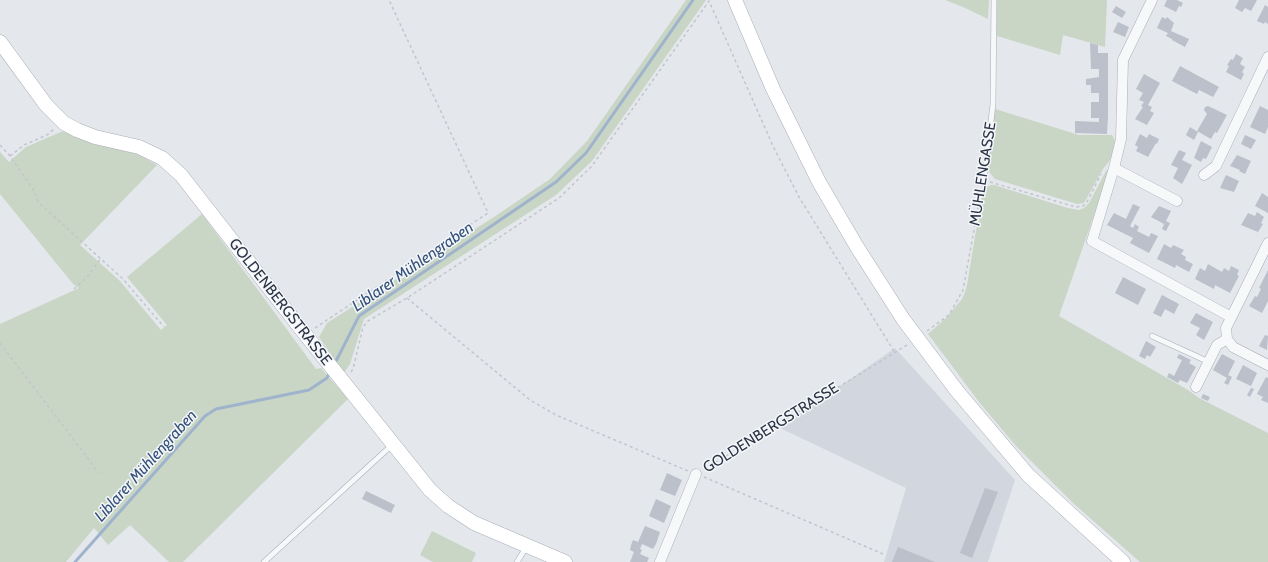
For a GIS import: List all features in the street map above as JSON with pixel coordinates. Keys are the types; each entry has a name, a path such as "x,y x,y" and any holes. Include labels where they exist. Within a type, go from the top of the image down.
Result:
{"street":[{"path":"735,0 773,89 819,182 857,247 903,319 957,391 1028,475 1122,562"},
{"path":"1152,0 1123,60 1121,139 1114,168 1092,240 1231,317"},
{"name":"GOLDENBERGSTRASSE","path":"0,42 46,106 64,123 95,137 139,147 162,158 181,175 323,357 430,490 448,506 474,523 564,562"},
{"path":"1204,175 1216,166 1268,57"},
{"path":"1114,168 1178,201"},
{"path":"1268,243 1226,328 1226,339 1233,347 1268,365"},
{"path":"1196,387 1217,345 1226,339"},
{"name":"GOLDENBERGSTRASSE","path":"660,562 696,474"}],"lane":[{"name":"MÜHLENGASSE","path":"984,180 993,104 994,0"},
{"path":"1152,336 1209,362"},
{"path":"264,562 392,444"},
{"path":"517,562 527,545"}],"path":[{"path":"305,334 488,213 389,0"},
{"path":"342,380 353,369 363,327 368,320 408,298 559,198 592,166 709,1 773,146 799,197 895,352"},
{"path":"10,156 24,145 47,135 64,123"},
{"path":"0,145 10,156 34,191 38,202 101,258 122,279 164,327"},
{"path":"984,180 1076,207 1083,206 1088,202 1103,171"},
{"name":"MÜHLENGASSE","path":"926,332 949,315 963,290 984,180"},
{"path":"74,288 88,276 101,258"},
{"path":"408,298 530,400 556,415 883,554"},
{"path":"0,343 99,472"},
{"name":"GOLDENBERGSTRASSE","path":"696,474 907,345"}],"shaded area":[{"path":"895,348 1015,480 988,562 884,562 906,488 780,428"}],"green space":[{"path":"686,0 706,0 592,161 556,195 364,319 350,364 344,373 319,337 327,323 494,217 550,179 587,141"},
{"path":"945,0 989,0 988,19 963,7"},
{"path":"997,0 1107,0 1105,47 1063,35 1060,55 997,36"},
{"path":"995,109 1079,135 1112,135 1116,143 1110,160 1103,169 1084,203 1077,204 995,179 988,170"},
{"path":"63,131 97,145 132,151 157,165 80,245 120,281 161,330 167,325 127,277 202,214 316,369 321,368 348,399 183,562 169,562 130,525 108,545 94,528 66,562 0,562 0,324 79,288 73,284 0,194 0,152 9,162 26,147"},
{"path":"1111,166 1059,316 1188,390 1199,398 1268,433 1268,562 1140,562 1073,503 1016,446 979,402 928,334 946,318 962,299 965,292 983,189 994,185 1079,210 1084,208 1089,203 1106,171"},
{"path":"432,531 476,553 472,562 433,562 420,555"}],"building":[{"path":"1167,0 1177,0 1183,3 1181,7 1179,6 1176,12 1164,6"},
{"path":"1239,0 1257,0 1251,11 1245,8 1242,12 1235,8"},
{"path":"1265,5 1268,7 1268,24 1257,21"},
{"path":"1116,6 1126,12 1122,18 1112,12"},
{"path":"1162,17 1166,19 1167,17 1174,23 1171,31 1189,39 1185,47 1166,36 1168,33 1157,28"},
{"path":"1118,22 1129,27 1125,37 1113,32"},
{"path":"1090,43 1098,45 1098,53 1108,53 1107,134 1075,133 1075,121 1099,122 1099,118 1091,118 1091,102 1099,102 1099,93 1091,93 1091,85 1086,85 1086,79 1099,77 1099,69 1091,69"},
{"path":"1236,54 1243,58 1240,64 1245,67 1242,72 1244,74 1241,80 1226,72 1229,66 1227,65 1231,59 1233,60"},
{"path":"1180,66 1219,87 1213,97 1199,90 1197,94 1172,81"},
{"path":"1144,74 1160,83 1148,105 1152,107 1150,111 1154,113 1147,125 1135,119 1143,107 1141,106 1144,102 1139,100 1143,93 1136,89"},
{"path":"1208,106 1227,115 1217,133 1215,132 1211,139 1197,131 1207,114 1204,110 1205,107"},
{"path":"1260,106 1268,110 1268,127 1265,134 1250,127"},
{"path":"1190,127 1198,132 1194,140 1186,135"},
{"path":"1140,134 1147,138 1149,134 1159,139 1148,157 1136,151 1138,147 1135,145"},
{"path":"1245,135 1256,140 1251,149 1241,144"},
{"path":"1201,141 1212,147 1206,159 1203,158 1201,162 1194,158"},
{"path":"1179,150 1186,153 1182,160 1192,165 1182,184 1173,178 1178,168 1171,165"},
{"path":"1237,155 1251,161 1245,174 1230,166"},
{"path":"1226,175 1239,181 1234,192 1220,188"},
{"path":"1262,193 1268,197 1268,213 1255,206"},
{"path":"1133,204 1140,207 1130,226 1133,228 1135,224 1139,227 1137,231 1149,237 1151,233 1158,236 1149,253 1130,243 1133,238 1107,225 1114,213 1126,219"},
{"path":"1159,206 1171,211 1166,221 1170,223 1166,231 1162,229 1164,224 1151,217"},
{"path":"1257,212 1264,217 1261,223 1263,224 1258,232 1241,225 1248,213 1255,216"},
{"path":"1164,244 1171,248 1173,245 1184,250 1181,254 1186,257 1185,260 1193,264 1189,272 1176,265 1175,268 1157,259"},
{"path":"1208,264 1222,272 1224,268 1229,271 1231,266 1239,270 1237,275 1239,276 1230,293 1215,285 1214,289 1195,279 1200,268 1205,271"},
{"path":"1268,270 1268,301 1262,313 1249,306 1255,296 1257,297 1261,289 1259,288"},
{"path":"1123,277 1146,289 1138,305 1115,293"},
{"path":"1162,295 1179,304 1174,314 1165,309 1161,317 1153,313"},
{"path":"1196,313 1213,322 1204,340 1196,335 1200,328 1190,323"},
{"path":"1265,335 1268,336 1267,350 1259,346"},
{"path":"1146,341 1156,347 1150,357 1147,355 1145,359 1139,356"},
{"path":"1179,354 1191,360 1189,363 1196,367 1187,383 1180,380 1178,383 1167,377 1169,373 1174,376 1182,360 1177,358"},
{"path":"1222,354 1235,361 1228,375 1232,377 1228,385 1224,383 1227,378 1213,370"},
{"path":"1243,365 1257,373 1251,386 1236,379"},
{"path":"1266,377 1268,378 1268,403 1261,400 1263,397 1257,394"},
{"path":"1251,388 1254,389 1250,397 1247,395"},
{"path":"1203,394 1210,397 1208,401 1201,398"},
{"path":"667,473 682,480 675,496 660,490"},
{"path":"985,488 998,492 972,558 960,553"},
{"path":"366,491 395,505 391,513 362,499"},
{"path":"656,499 671,506 664,523 649,516"},
{"path":"645,526 660,532 656,544 653,549 642,544 640,554 649,558 647,562 630,562 634,552 630,550 633,540 638,542"},
{"path":"898,547 935,562 892,562"}],"waterway":[{"name":"Liblarer Mühlengraben","path":"334,365 359,316 556,182 586,153 693,0"},
{"name":"Liblarer Mühlengraben","path":"75,562 205,416 216,409 309,390 327,378 330,371"}]}
